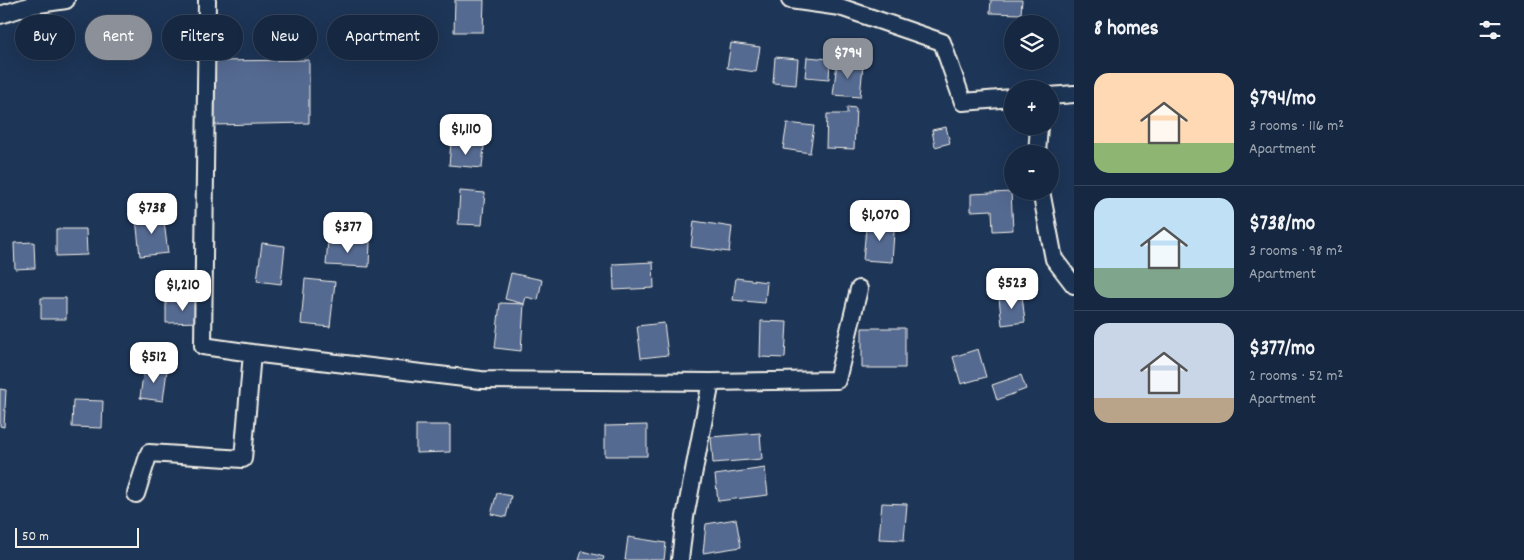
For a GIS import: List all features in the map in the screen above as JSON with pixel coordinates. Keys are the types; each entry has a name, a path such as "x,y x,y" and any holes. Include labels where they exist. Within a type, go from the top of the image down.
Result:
{"street":[{"path":"0,15 32,5 66,0"},
{"path":"207,0 203,346 481,380 710,382 837,380 859,289"},
{"path":"790,0 840,6 942,42 963,102 1004,99"},
{"path":"1059,95 1074,94"},
{"path":"1043,200 1054,259 1074,285"},
{"path":"136,494 149,453 243,459 252,353"},
{"path":"680,560 685,517 710,382"}],"building":[{"path":"455,0 484,0 483,32 454,32"},
{"path":"991,0 1022,0 1021,14 990,13"},
{"path":"731,43 760,47 756,72 727,68"},
{"path":"775,57 798,59 796,85 773,83"},
{"path":"807,57 830,59 829,79 805,77"},
{"path":"309,60 309,123 211,125 210,61"},
{"path":"837,63 863,65 860,97 833,95"},
{"path":"847,107 856,108 854,149 826,148 827,114 847,114"},
{"path":"787,123 814,126 810,153 783,149"},
{"path":"946,127 950,143 935,147 932,130"},
{"path":"451,143 484,146 482,168 449,165"},
{"path":"460,191 485,193 482,225 458,224"},
{"path":"1004,192 1004,200 1011,200 1013,230 993,231 992,210 971,211 971,194"},
{"path":"163,214 168,253 140,256 136,218"},
{"path":"895,218 892,262 863,260 866,228"},
{"path":"694,221 732,227 729,252 691,247"},
{"path":"56,229 86,229 87,255 56,256"},
{"path":"328,240 370,242 369,267 326,265"},
{"path":"34,242 35,268 15,269 14,243"},
{"path":"262,243 285,246 281,284 257,281"},
{"path":"653,262 654,288 614,290 613,264"},
{"path":"511,273 542,280 538,300 526,297 524,304 505,299"},
{"path":"736,278 767,282 765,303 733,300"},
{"path":"305,279 335,282 330,327 301,324"},
{"path":"1022,295 1025,322 1002,325 999,298"},
{"path":"41,298 66,298 66,319 41,319"},
{"path":"199,300 200,322 166,323 166,301"},
{"path":"500,303 524,304 521,351 495,348"},
{"path":"761,321 787,322 785,358 760,357"},
{"path":"664,323 668,355 641,358 637,326"},
{"path":"862,328 905,328 905,368 862,368"},
{"path":"978,349 986,377 961,384 953,357"},
{"path":"144,367 167,370 163,401 140,398"},
{"path":"1021,375 1026,389 997,400 992,385"},
{"path":"0,389 6,390 4,427 0,426"},
{"path":"73,400 103,401 102,428 72,427"},
{"path":"416,425 450,425 450,452 416,453"},
{"path":"647,425 647,456 605,456 605,426"},
{"path":"760,433 762,459 713,463 711,437"},
{"path":"765,468 768,495 718,501 715,475"},
{"path":"497,493 511,496 506,517 491,514"},
{"path":"882,503 907,504 904,540 879,539"},
{"path":"736,519 741,547 703,553 706,524"},
{"path":"628,537 666,543 664,560 625,560"},
{"path":"582,551 604,557 603,560 579,560"}]}
